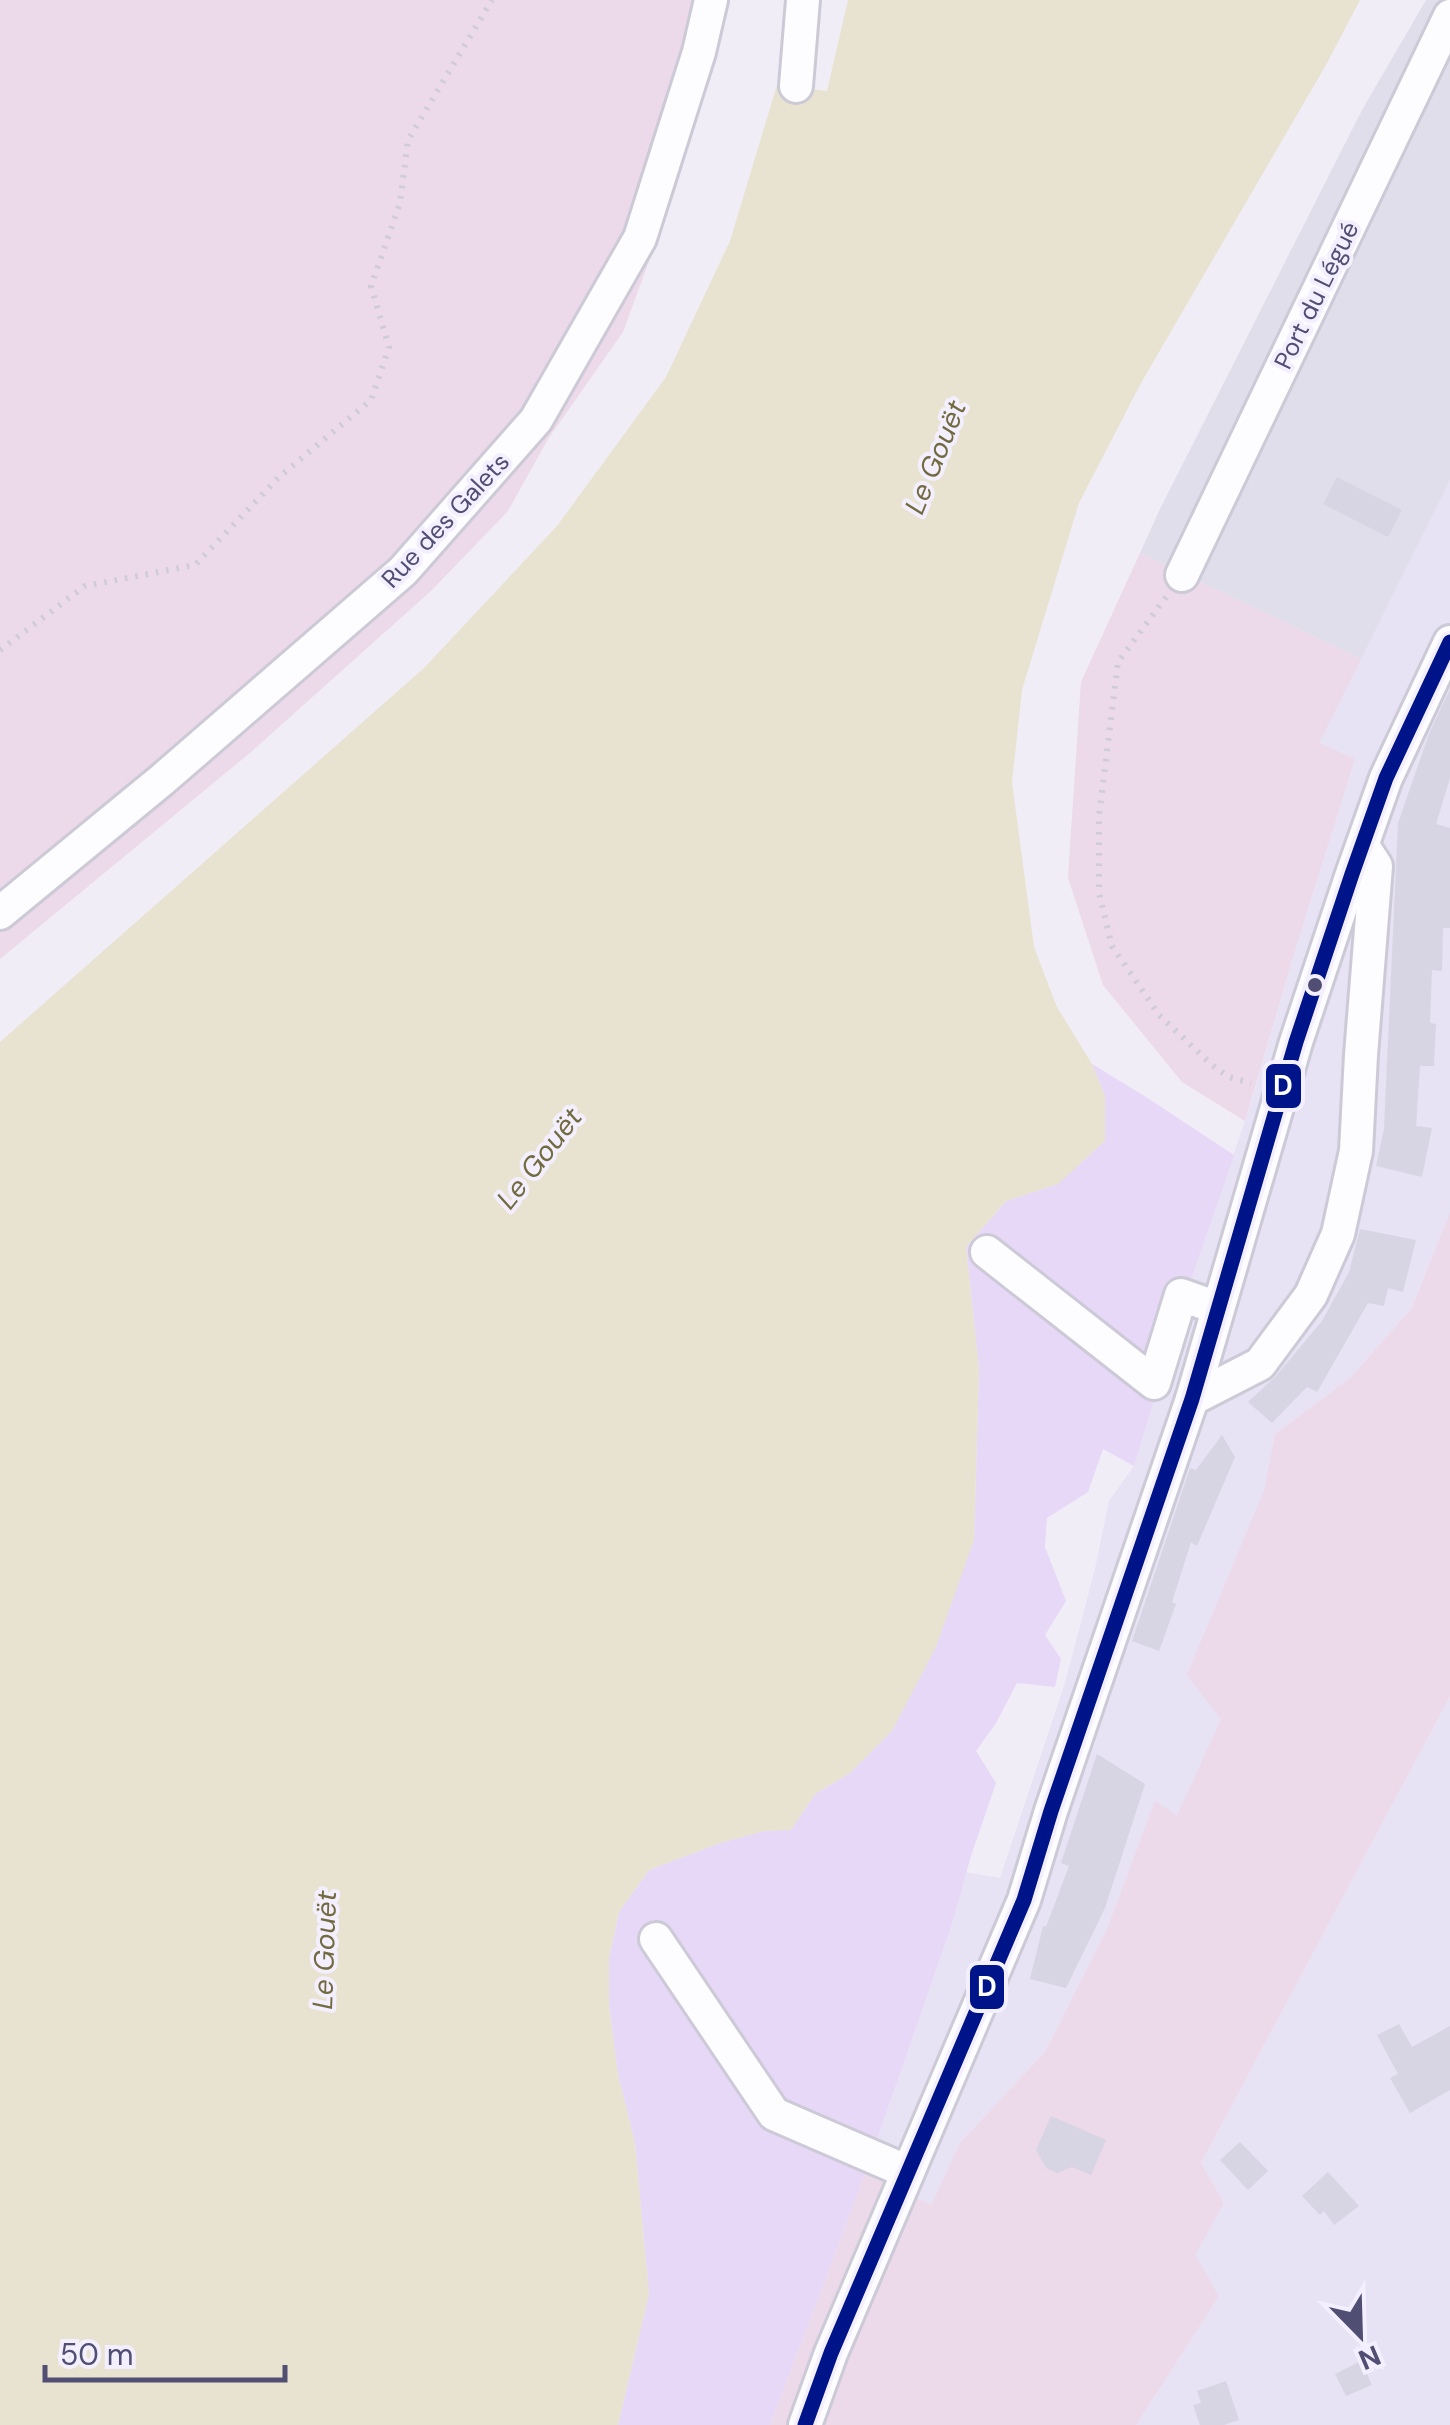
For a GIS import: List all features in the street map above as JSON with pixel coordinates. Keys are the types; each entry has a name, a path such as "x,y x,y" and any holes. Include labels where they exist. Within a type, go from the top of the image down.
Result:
{"street":[{"name":"Rue des Galets","path":"0,913 402,571 536,420 640,238 699,52 711,0"},
{"path":"796,86 804,0"},
{"name":"Port du Légué","path":"1182,574 1450,16"},
{"path":"805,2425 831,2353 1024,1900 1192,1399 1296,1042 1386,778 1450,642"},
{"path":"1192,1399 1260,1364 1310,1295 1338,1234 1356,1151 1376,866 1363,846"},
{"path":"987,1252 1154,1383 1181,1295 1218,1308"},
{"path":"656,1939 774,2114 908,2172"}],"path":[{"path":"0,650 85,586 195,565 278,477 372,400 390,347 371,286 400,203 408,140 492,0"},
{"path":"1182,574 1118,662 1099,816 1100,893 1112,946 1159,1014 1229,1077 1282,1091"}],"shaded area":[{"path":"0,0 729,0 677,185 623,332 548,439 508,511 432,590 251,752 0,959"},
{"path":"1426,0 1450,0 1450,480 1361,659 1140,553 1362,110"},
{"path":"1450,480 1450,1212 1412,1308 1351,1377 1275,1434 1221,1719 1177,1817 1155,1802 1107,1929 1045,2052 960,2143 931,2205 865,2174 952,1924 966,1872 1000,1878 1065,1683 1109,1501 1134,1466 1189,1285 1250,1106 1355,759 1318,744"},
{"path":"1140,553 1361,659 1319,743 1355,759 1245,1121 1182,1082 1103,985 1068,878 1081,682"},
{"path":"1450,1212 1450,1696 1201,2163 1224,2203 1195,2255 1219,2296 1136,2425 770,2425 865,2174 931,2205 960,2143 1045,2052 1107,1929 1155,1801 1177,1816 1221,1719 1187,1675 1264,1491 1275,1434 1351,1377 1412,1308"},
{"path":"1450,1696 1450,2425 1136,2425 1219,2296 1194,2255 1224,2203 1201,2163"}],"sand":[{"path":"1092,1064 1234,1155 1189,1285 1134,1466 1103,1449 1088,1492 1047,1518 1045,1547 1066,1601 1045,1635 1061,1659 1055,1687 1017,1683 976,1751 996,1783 952,1924 865,2174 770,2425 618,2425 649,2294 635,2143 618,2075 609,2005 609,1958 619,1912 649,1870 720,1843 764,1831 791,1829 815,1794 850,1773 974,1540 979,1369 966,1247 1006,1201 1058,1184 1105,1096"}],"water":[{"name":"Le Gouët","path":"848,0 1360,0 1141,383 1079,503 1022,690 1012,782 1034,947 1057,1007 1092,1064 1105,1096 1105,1141 1058,1184 1006,1201 966,1247 979,1369 974,1540 936,1647 892,1731 850,1773 815,1794 791,1830 764,1831 720,1843 649,1870 619,1912 609,1958 609,2005 618,2075 635,2143 649,2294 618,2425 0,2425 0,1042 424,668 557,526 666,377 730,241 777,85 827,91"}],"building":[{"path":"1337,477 1402,510 1388,537 1323,504"},
{"path":"1450,689 1450,778 1436,824 1450,828 1450,928 1443,928 1442,971 1432,970 1430,1023 1436,1024 1434,1066 1420,1066 1416,1126 1432,1128 1422,1177 1376,1166 1384,1129 1398,823 1429,734"},
{"path":"1360,1229 1416,1240 1403,1292 1388,1288 1384,1306 1368,1303 1317,1392 1307,1387 1272,1423 1248,1402 1276,1376 1322,1321 1349,1272"},
{"path":"1222,1435 1235,1457 1197,1546 1191,1542 1172,1602 1176,1604 1159,1651 1132,1641 1190,1468 1196,1470"},
{"path":"1097,1754 1145,1784 1105,1908 1066,1988 1030,1979 1043,1926 1046,1927 1069,1866 1061,1863"},
{"path":"1399,2024 1412,2047 1450,2026 1450,2090 1410,2113 1390,2078 1398,2074 1377,2035"},
{"path":"1051,2116 1106,2140 1091,2175 1072,2167 1057,2173 1046,2168 1036,2150"},
{"path":"1240,2142 1268,2171 1248,2190 1220,2160"},
{"path":"1328,2172 1359,2206 1334,2225 1324,2211 1320,2215 1302,2196"},
{"path":"1361,2361 1372,2385 1346,2396 1335,2374"},
{"path":"1226,2381 1239,2420 1224,2425 1200,2425 1193,2405 1201,2403 1197,2391"}],"transit line":[{"name":"D","path":"805,2425 831,2353 1024,1900 1192,1399 1296,1042 1352,874 1386,778 1450,642"}]}
